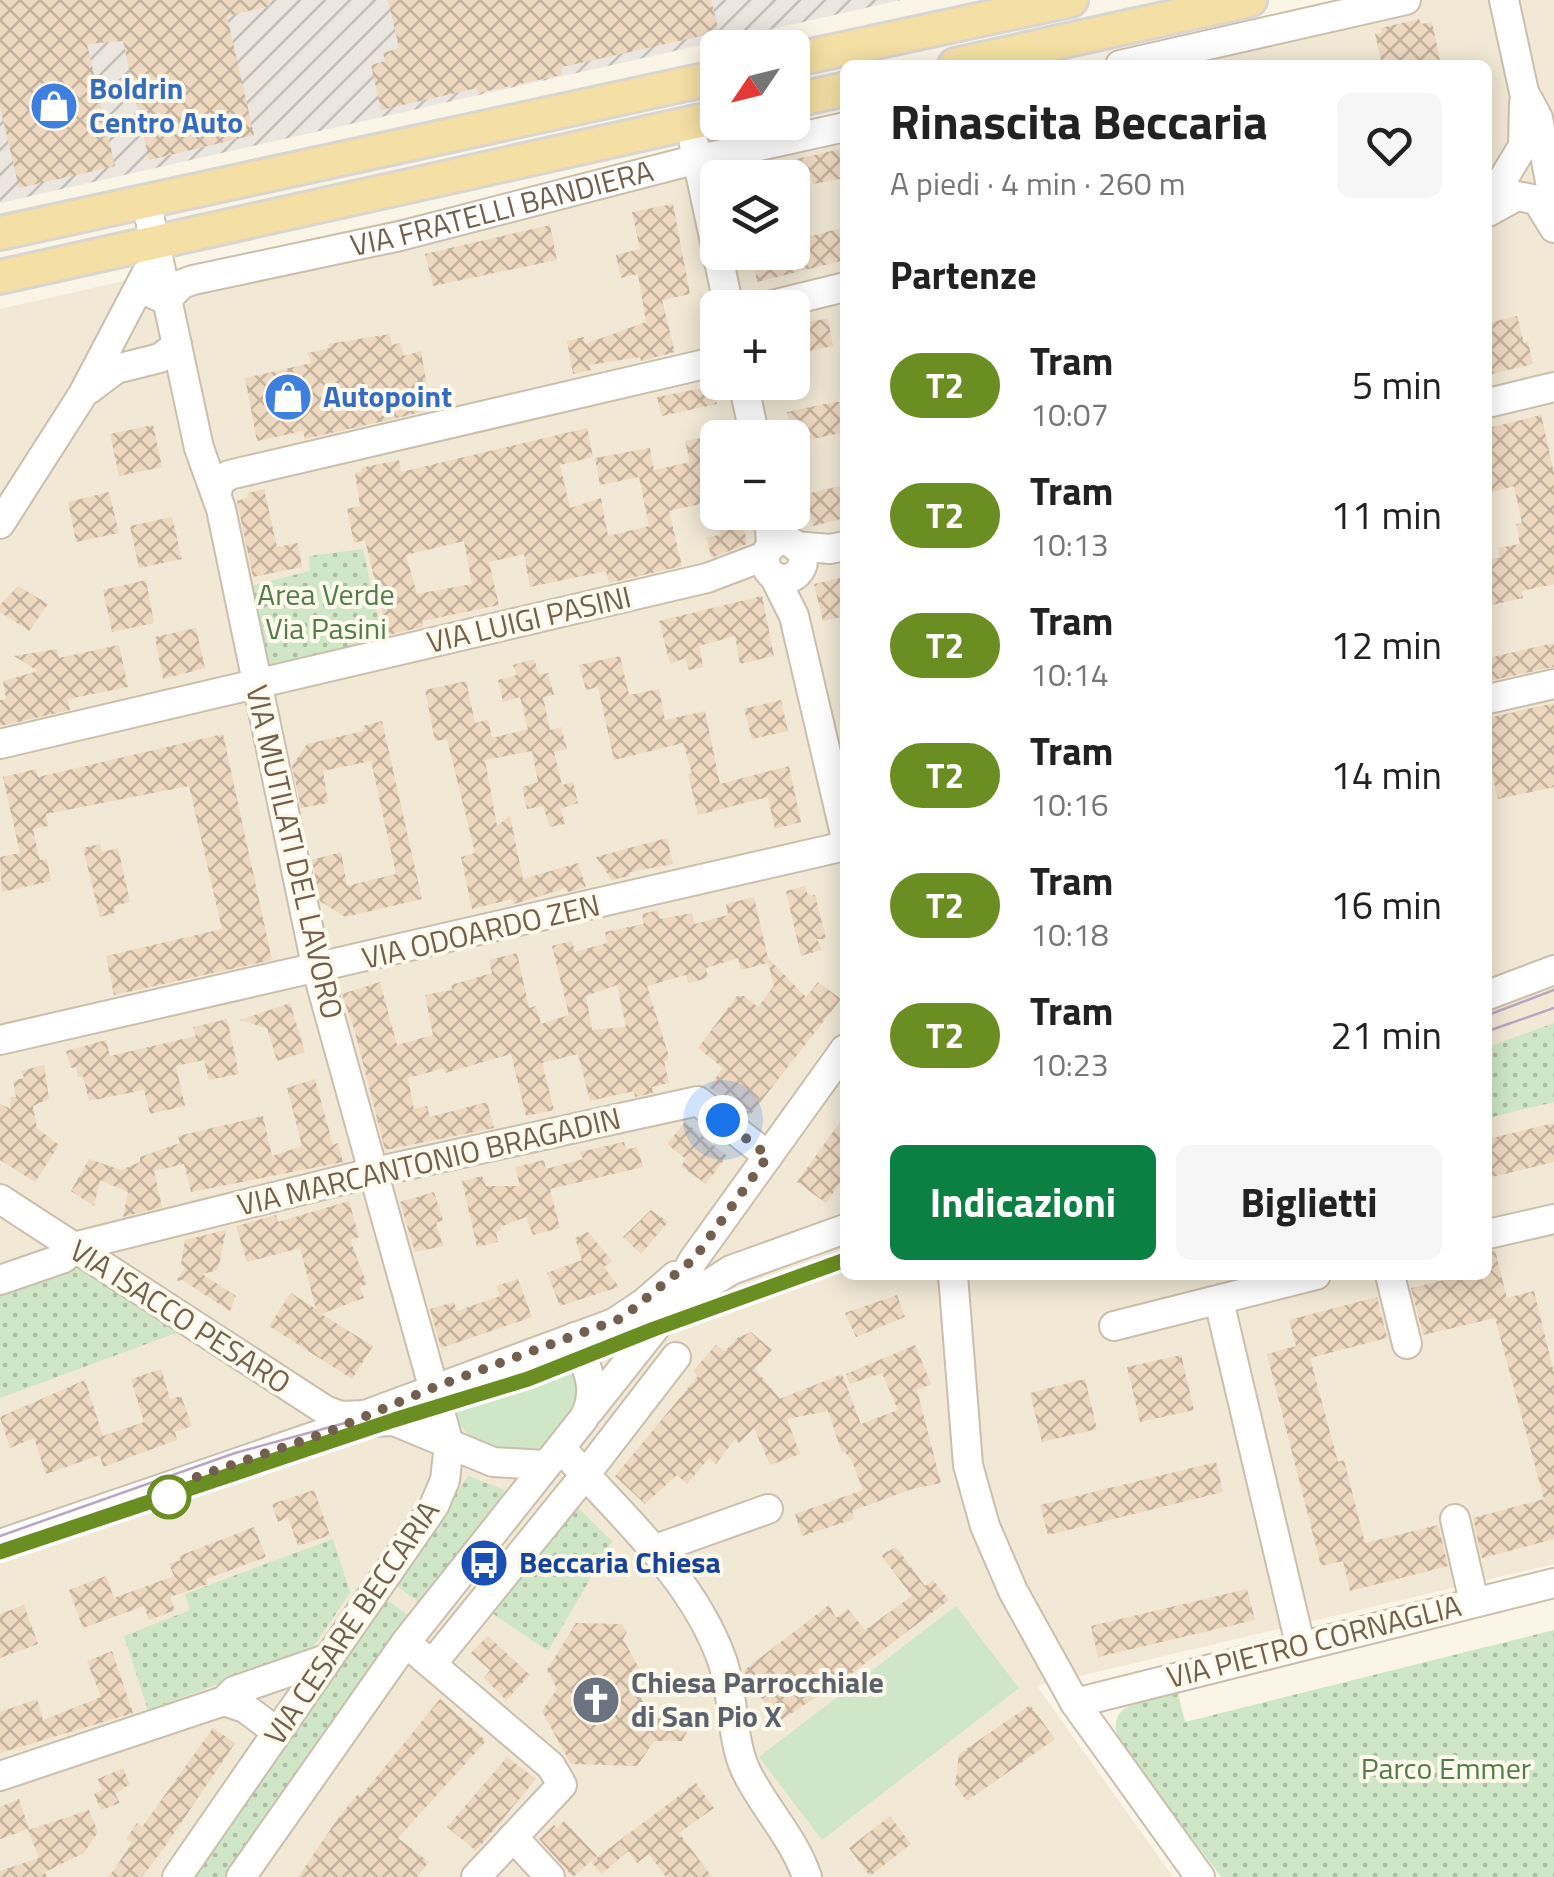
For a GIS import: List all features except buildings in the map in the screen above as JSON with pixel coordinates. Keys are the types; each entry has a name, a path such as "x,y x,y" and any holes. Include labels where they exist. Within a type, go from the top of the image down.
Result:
{"main road":[{"path":"810,56 1070,0"},
{"path":"978,60 1250,0"},
{"path":"0,233 700,81"},
{"path":"810,97 840,90"},
{"name":"VIA FRATELLI BANDIERA","path":"0,277 155,249 700,121"}],"street":[{"path":"1167,60 1223,54 1406,0"},
{"path":"1492,197 1523,146 1524,92 1504,0"},
{"path":"1524,92 1546,116 1554,203"},
{"name":"VIA FRATELLI BANDIERA","path":"166,300 182,284 193,280 400,236 696,160 840,128"},
{"path":"700,140 696,160 725,290"},
{"path":"1492,210 1517,196 1537,200 1554,228"},
{"path":"146,201 202,458 222,485 700,366"},
{"path":"0,524 82,394 110,360 155,249"},
{"path":"140,288 166,300"},
{"path":"810,296 840,288"},
{"path":"110,360 160,358 177,346"},
{"path":"1492,402 1550,386"},
{"name":"VIA MUTILATI DEL LAVORO","path":"222,485 256,685 317,970 449,1444"},
{"path":"776,530 840,813"},
{"name":"VIA LUIGI PASINI","path":"0,744 837,548"},
{"path":"1492,698 1554,684"},
{"name":"VIA ODOARDO ZEN","path":"0,1040 840,847"},
{"path":"1492,993 1554,970"},
{"path":"654,1329 694,1259 840,1056"},
{"name":"VIA MARCANTONIO BRAGADIN","path":"0,1280 64,1258 72,1247 375,1172 698,1101 768,1156"},
{"name":"VIA ISACCO PESARO","path":"0,1199 325,1410 341,1416 366,1415"},
{"path":"1492,1233 1554,1220"},
{"path":"654,1329 718,1277 840,1232"},
{"path":"0,1544 328,1432 435,1387 575,1337 630,1314 694,1259"},
{"path":"953,1280 972,1487 985,1526 1013,1590 1080,1709 1200,1877"},
{"path":"1114,1326 1297,1280"},
{"path":"1391,1280 1407,1344"},
{"path":"1219,1300 1300,1644"},
{"name":"VIA CESARE BECCARIA","path":"241,1877 406,1642 654,1329"},
{"path":"575,1337 593,1385 591,1404 584,1418"},
{"path":"432,1664 586,1476 676,1357"},
{"path":"328,1432 394,1420 494,1462 553,1457 586,1476 653,1550 692,1602 718,1651 734,1705 744,1768 807,1877"},
{"name":"VIA CESARE BECCARIA","path":"177,1877 434,1506 447,1473 449,1444"},
{"path":"653,1550 768,1509"},
{"path":"1455,1518 1474,1602"},
{"name":"VIA PIETRO CORNAGLIA","path":"1080,1709 1300,1644 1554,1582"},
{"path":"406,1642 551,1766 562,1784 476,1877"},
{"path":"0,1776 224,1701 234,1691 329,1658"},
{"path":"224,1701 245,1708 277,1732"},
{"path":"513,1837 550,1877"}],"shaded area":[{"path":"0,0 901,0 768,30 700,30 700,45 0,203"},
{"path":"1361,0 1554,0 1554,1564 1037,1686 1173,1877 0,1877 0,309 748,140 810,140 810,126 840,119 840,1280 1492,1280 1492,60 1101,60"}],"green space":[{"name":"Area Verde Via Pasini","path":"363,549 384,645 264,672 246,587 310,571 309,556"},
{"path":"1554,1023 1554,1102 1492,1117 1492,1046"},
{"path":"76,1263 176,1333 0,1398 0,1290"},
{"path":"579,1366 583,1397 558,1432 537,1449 494,1449 480,1443 460,1424 456,1411 459,1407"},
{"path":"468,1476 508,1491 423,1605 394,1584"},
{"path":"573,1503 612,1541 548,1651 483,1607"},
{"path":"333,1539 350,1593 311,1650 148,1710 124,1636 190,1610 185,1594"},
{"path":"384,1598 415,1620 233,1877 188,1877"},
{"path":"956,1606 1019,1688 822,1840 759,1757"},
{"name":"Parco Emmer","path":"1554,1630 1554,1877 1221,1877 1123,1747 1117,1732 1116,1721 1121,1712 1153,1698 1178,1693 1185,1722"}],"tram line":[{"path":"1492,1013 1554,990"},
{"path":"1492,1030 1554,1008"},
{"path":"0,1552 528,1379 840,1262"},
{"name":"T2","path":"0,1552 528,1379 840,1262"},
{"path":"0,1536 235,1453 345,1423"}],"place":[{"name":"Boldrin Centro Auto","path":"54,106"},
{"name":"Autopoint","path":"288,397"},
{"name":"Beccaria Chiesa","path":"484,1563"},
{"name":"Chiesa Parrocchiale di San Pio X","path":"596,1700"}],"route":[{"path":"169,1497 179,1483 328,1432 630,1314 694,1259 768,1156 723,1120"}]}
